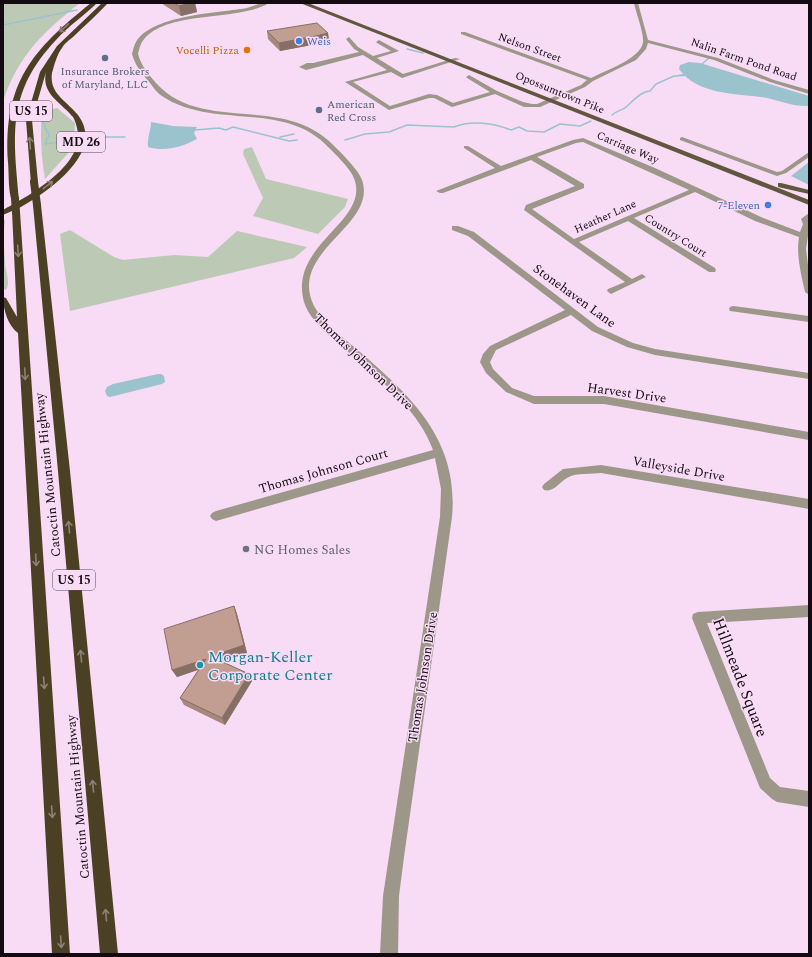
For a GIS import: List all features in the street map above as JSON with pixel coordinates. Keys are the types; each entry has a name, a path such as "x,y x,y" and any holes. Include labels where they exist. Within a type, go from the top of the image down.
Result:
{"highway":[{"name":"US 15","path":"14,104 21,85 40,53 62,29 94,3"},
{"name":"US 15","path":"59,47 105,3"},
{"name":"Catoctin Mountain Highway","path":"59,47 43,72 29,120 64,471 109,954"},
{"name":"MD 26","path":"3,213 29,199 52,182 68,166 80,148 82,136 80,123 72,112 55,96 49,84 49,75 59,47"},
{"path":"3,130 7,115 14,104"},
{"name":"Catoctin Mountain Highway","path":"14,104 12,136 15,199 61,954"},
{"path":"3,300 23,336"}],"main road":[{"name":"Opossumtown Pike","path":"303,3 455,60"},
{"name":"Opossumtown Pike","path":"312,3 809,198"},
{"name":"Opossumtown Pike","path":"554,99 809,203"},
{"path":"767,181 809,192"}],"street":[{"name":"Thomas Johnson Drive","path":"267,3 240,11 184,19 154,30 138,43 135,52 136,59 153,85 171,99 204,111 278,119 302,126 322,138 355,174 360,186 358,203 349,216 321,247 310,263 306,282 307,297 313,312 324,325 397,391 417,413 432,435 446,479 446,515 391,896 389,954"},
{"path":"469,77 495,92 526,106 538,106 554,99 583,86 591,80 634,59 644,48 646,41 636,3"},
{"name":"Nelson Street","path":"463,33 591,80"},
{"path":"349,39 356,48 402,76 455,60"},
{"name":"Nalin Farm Pond Road","path":"646,41 716,59 772,81 809,92"},
{"path":"372,58 398,51 379,42"},
{"path":"313,65 364,53"},
{"path":"392,70 348,82 389,108 429,96 435,96 452,105 495,92"},
{"name":"Carriage Way","path":"440,190 575,141 583,140 661,173 694,190 784,229 802,235"},
{"path":"682,140 774,174 780,174 809,154"},
{"path":"466,147 500,168"},
{"name":"Heather Lane","path":"531,157 581,186 527,208 529,211 573,242 694,190"},
{"path":"809,215 805,219 808,224 802,235 802,257 809,292"},
{"name":"Country Court","path":"628,218 712,270"},
{"name":"Stonehaven Lane","path":"455,228 471,234 603,333 630,345 655,352 809,376"},
{"path":"573,242 631,282"},
{"path":"611,291 642,277"},
{"path":"733,309 809,319"},
{"name":"Harvest Drive","path":"571,310 493,348 488,354 485,362 489,371 509,390 534,400 587,398 604,400 809,436"},
{"name":"Thomas Johnson Court","path":"216,516 438,453"},
{"name":"Valleyside Drive","path":"548,487 567,472 601,469 809,504"},
{"name":"Hillmeade Square","path":"809,611 698,618 764,783 778,794 809,799"}],"shaded area":[{"path":"3,3 80,3 54,24 33,46 16,70 3,101"},
{"path":"689,62 700,63 809,96 809,106 793,105 767,98 731,94 708,89 687,78 679,69 680,65"},
{"path":"57,108 75,123 74,142 71,150 45,179 41,145 42,111"},
{"path":"151,122 173,126 197,127 194,133 197,139 167,149 148,147"},
{"path":"252,147 266,179 348,199 345,207 318,234 253,216 263,198 243,154 244,149"},
{"path":"809,162 809,185 791,176"},
{"path":"5,220 4,246 8,284 6,290 3,288 3,221"},
{"path":"70,230 114,257 123,260 174,255 208,257 237,231 307,247 294,258 70,311 60,234"},
{"path":"158,374 164,376 165,382 162,384 110,397 107,396 105,391 107,387 113,384"}],"building":[{"path":"174,3 191,3 179,6"},
{"path":"317,23 328,33 279,43 267,31"},
{"name":"Morgan-Keller Corporate Center","path":"234,606 244,645 221,653 223,662 249,674 222,718 180,698 206,659 172,670 164,629"}],"waterway":[{"path":"3,25 77,10"},
{"path":"407,49 423,53"},
{"path":"702,64 709,58"},
{"path":"674,76 683,75"},
{"path":"612,115 615,112 625,108 640,95 650,91 656,84 674,76"},
{"path":"40,103 38,112 49,135 45,144 77,140"},
{"path":"345,140 365,134 389,132 407,125 454,127 482,123 511,130 519,127 527,131 544,132 560,124 580,126 591,121"},
{"path":"195,130 219,128 226,130 233,127 289,141 297,140"},
{"path":"280,137 294,134"},
{"path":"90,139 98,137 125,137"}],"place":[{"name":"Weis","path":"299,41"},
{"name":"Vocelli Pizza","path":"247,50"},
{"name":"Insurance Brokers of Maryland, LLC","path":"105,58"},
{"name":"American Red Cross","path":"319,110"},
{"name":"7-Eleven","path":"768,205"},
{"name":"NG Homes Sales","path":"246,549"},
{"name":"Morgan-Keller Corporate Center","path":"200,665"}]}
